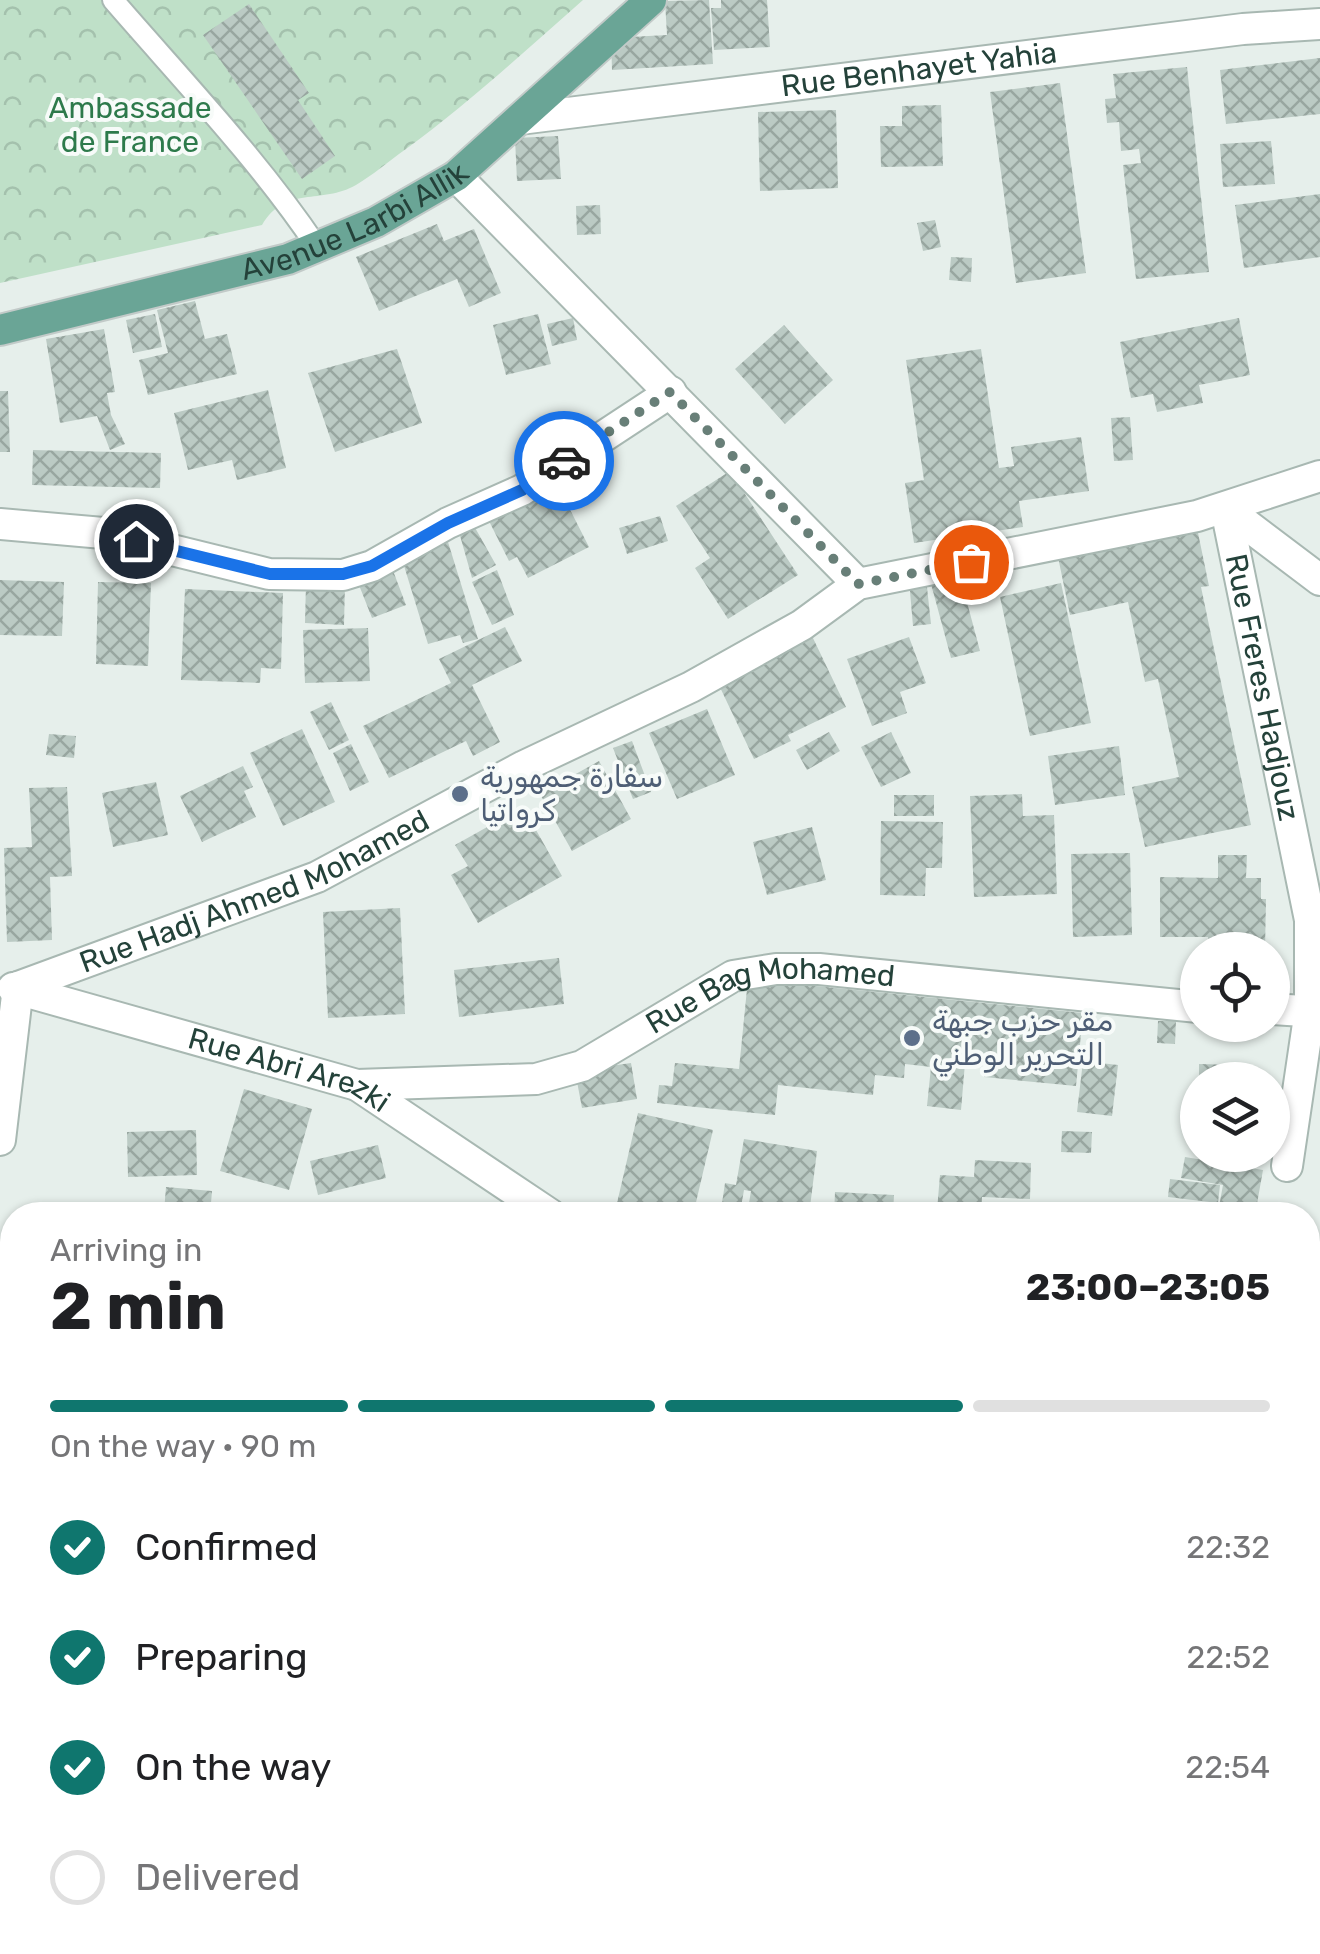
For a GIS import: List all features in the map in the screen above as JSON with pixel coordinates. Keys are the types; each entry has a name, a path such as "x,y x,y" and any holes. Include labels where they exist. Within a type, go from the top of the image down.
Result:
{"main road":[{"name":"Avenue Larbi Allik","path":"0,330 288,259 376,222 456,176 652,0"}],"street":[{"name":"Rue Benhayet Yahia","path":"520,119 1243,30 1320,24"},
{"path":"456,176 858,584"},
{"path":"0,524 103,533 270,574 343,574 372,566 448,523 522,490 670,392"},
{"name":"Rue Hadj Ahmed Mohamed","path":"9,988 317,877 524,766 691,687 802,625 858,584 1226,509 1320,476"},
{"path":"1226,509 1320,580"},
{"name":"Rue Freres Hadjouz","path":"1226,509 1310,920 1315,1011 1290,1149"},
{"name":"Rue Bag Mohamed","path":"356,1085 536,1080 582,1066 733,976 776,969 1180,1004"},
{"path":"0,1140 9,988"},
{"name":"Rue Abri Arezki","path":"9,988 356,1085 532,1202"},
{"path":"1290,1010 1315,1011"}],"lane":[{"path":"114,0 210,109 317,247"}],"green space":[{"name":"Ambassade de France","path":"0,0 583,0 452,113 356,185 293,200 271,213 262,225 0,283"}],"building":[{"path":"709,0 713,64 612,70 611,38 667,35 665,1"},
{"path":"721,0 767,0 770,47 714,50 711,8 721,8"},
{"path":"249,4 309,93 298,100 335,156 302,179 203,35"},
{"path":"1320,58 1320,114 1226,124 1220,70"},
{"path":"1187,67 1209,272 1136,279 1123,165 1141,163 1139,149 1121,151 1119,122 1107,123 1105,99 1116,98 1113,74"},
{"path":"1060,83 1086,273 1016,283 990,92"},
{"path":"941,105 943,166 881,167 880,126 902,126 902,106"},
{"path":"836,110 838,188 760,191 758,112"},
{"path":"558,136 561,179 517,181 515,138"},
{"path":"1271,141 1275,184 1223,187 1220,144"},
{"path":"1320,194 1320,257 1244,268 1235,205"},
{"path":"600,205 601,234 577,235 576,206"},
{"path":"935,220 941,247 923,251 917,223"},
{"path":"437,224 444,241 474,229 501,293 469,307 457,279 379,311 356,257"},
{"path":"951,257 972,258 971,282 949,280"},
{"path":"195,301 205,339 227,334 237,374 148,395 139,360 168,353 157,310"},
{"path":"155,314 162,347 133,353 126,320"},
{"path":"538,314 551,364 506,375 493,325"},
{"path":"573,318 577,340 552,346 547,324"},
{"path":"1239,318 1250,375 1199,385 1203,403 1157,412 1153,394 1131,398 1120,342"},
{"path":"784,325 833,380 785,424 735,369"},
{"path":"104,329 115,392 107,393 111,415 125,444 110,450 97,416 60,423 46,339"},
{"path":"397,349 422,423 335,452 308,373"},
{"path":"981,349 999,468 1014,466 1011,447 1081,437 1089,491 1019,501 1023,527 914,543 905,483 924,480 906,360"},
{"path":"268,390 286,468 237,480 232,460 188,470 174,413"},
{"path":"0,391 8,391 10,452 0,452"},
{"path":"1130,417 1133,460 1114,461 1111,418"},
{"path":"33,450 161,453 160,488 32,485"},
{"path":"730,471 798,575 728,619 695,568 710,558 676,506"},
{"path":"554,478 589,547 528,578 517,557 509,561 485,513"},
{"path":"660,516 668,541 627,554 619,528"},
{"path":"469,517 496,565 472,578 457,525"},
{"path":"1197,528 1209,586 1201,587 1251,825 1145,847 1132,787 1179,777 1158,679 1145,682 1128,602 1070,615 1058,557"},
{"path":"448,542 478,639 463,643 460,635 428,644 401,556"},
{"path":"392,568 406,605 372,618 357,580"},
{"path":"497,570 514,615 492,625 472,582"},
{"path":"959,572 980,651 951,658 930,580"},
{"path":"926,578 931,624 913,626 909,580"},
{"path":"0,580 64,582 62,636 0,635"},
{"path":"98,582 151,583 148,666 96,664"},
{"path":"306,583 345,584 344,625 305,623"},
{"path":"1061,583 1091,723 1030,736 1000,597"},
{"path":"185,589 283,593 281,669 261,668 260,683 181,680"},
{"path":"505,627 522,661 472,685 500,742 473,756 466,741 389,778 363,726 451,683 439,659"},
{"path":"368,628 370,681 305,683 303,630"},
{"path":"812,636 846,707 788,735 791,741 754,759 717,681"},
{"path":"909,637 926,683 900,692 907,713 872,726 847,659"},
{"path":"331,702 349,740 329,750 310,712"},
{"path":"707,709 735,775 677,799 649,733"},
{"path":"302,729 335,802 283,826 250,753"},
{"path":"829,732 840,751 807,770 796,750"},
{"path":"891,732 911,773 881,787 861,747"},
{"path":"49,734 76,736 74,758 46,755"},
{"path":"632,741 651,792 633,799 613,748"},
{"path":"351,744 369,782 350,791 333,753"},
{"path":"1119,746 1125,795 1055,805 1048,756"},
{"path":"599,761 631,819 572,851 540,794"},
{"path":"243,766 253,787 244,791 256,817 202,842 180,796"},
{"path":"156,782 168,835 113,847 102,793"},
{"path":"67,787 72,876 50,877 52,940 7,942 4,848 32,847 29,788"},
{"path":"1022,794 1023,816 1054,815 1057,894 974,897 970,796"},
{"path":"894,795 934,795 934,816 894,816"},
{"path":"523,807 562,876 478,923 451,875 468,866 455,845"},
{"path":"881,821 943,822 942,868 926,868 925,896 880,895"},
{"path":"812,827 826,880 767,895 753,842"},
{"path":"1130,853 1132,935 1073,937 1071,854"},
{"path":"1218,855 1247,855 1246,878 1261,878 1261,899 1266,899 1265,932 1180,932 1180,937 1160,937 1160,877 1218,878"},
{"path":"400,908 405,1014 328,1018 323,912"},
{"path":"559,958 564,1004 459,1017 454,970"},
{"name":"مقر حزب جبهة التحرير الوطني","path":"748,979 1083,1013 1076,1086 984,1077 985,1064 965,1063 961,1110 927,1106 931,1067 905,1064 904,1078 875,1075 873,1095 778,1085 775,1115 657,1103 659,1085 672,1086 675,1063 739,1069"},
{"path":"1158,1021 1176,1021 1175,1044 1157,1043"},
{"path":"1083,1061 1118,1065 1112,1116 1077,1112"},
{"path":"631,1063 637,1099 582,1108 575,1071"},
{"path":"244,1089 312,1109 289,1190 220,1171"},
{"path":"638,1113 713,1130 696,1202 617,1202"},
{"path":"196,1130 197,1175 128,1177 127,1132"},
{"path":"1062,1131 1092,1132 1091,1153 1061,1152"},
{"path":"744,1139 817,1151 811,1202 749,1202 751,1191 744,1190 742,1202 722,1202 725,1183 736,1185"},
{"path":"378,1145 386,1178 318,1195 310,1161"},
{"path":"975,1160 1031,1163 1030,1199 982,1197 982,1202 938,1202 940,1175 974,1177"},
{"path":"1182,1172 1263,1172 1257,1202 1220,1202 1223,1185 1181,1178"},
{"path":"1170,1179 1220,1185 1218,1202 1168,1197"},
{"path":"166,1187 212,1191 211,1202 165,1202"},
{"path":"835,1192 894,1195 894,1202 835,1202"}],"way so far":[{"path":"564,461 670,392 858,584 971,562"}],"place":[{"name":"سفارة جمهورية كرواتيا","path":"460,794"},
{"name":"مقر حزب جبهة التحرير الوطني","path":"912,1038"}],"route":[{"path":"136,541 270,574 343,574 372,566 448,523 522,490 564,461"}]}
